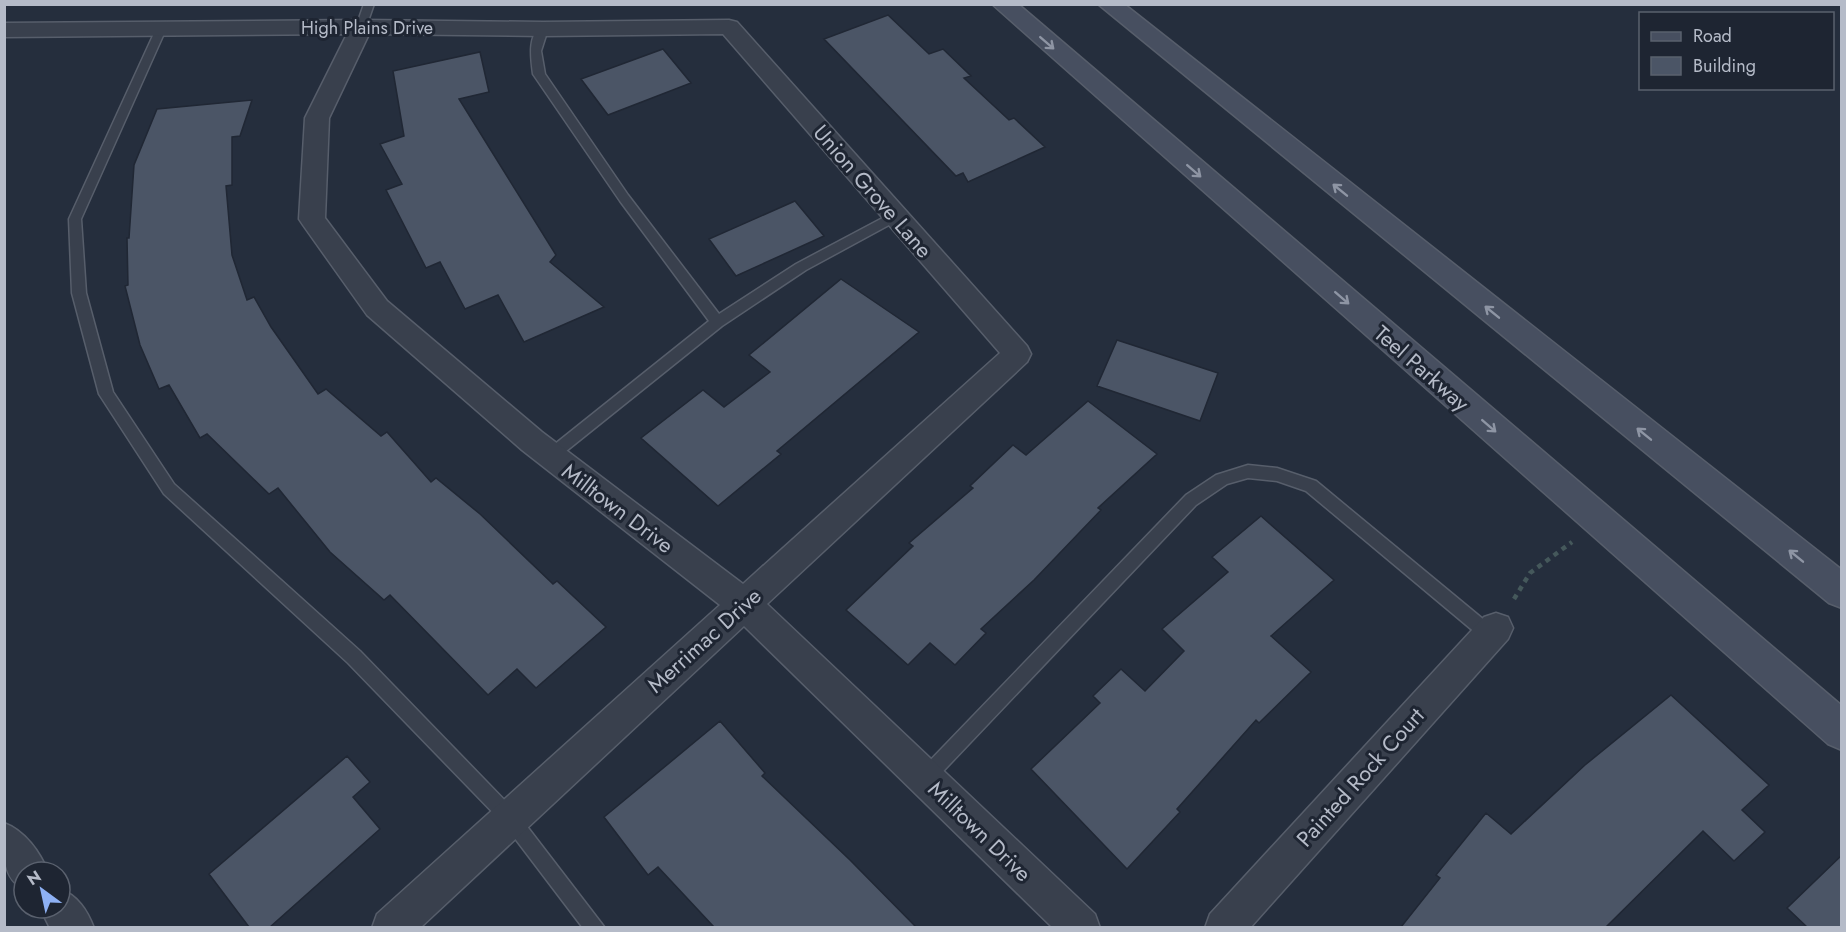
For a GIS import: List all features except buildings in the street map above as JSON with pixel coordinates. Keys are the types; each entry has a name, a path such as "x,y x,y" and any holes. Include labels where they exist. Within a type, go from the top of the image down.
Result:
{"main road":[{"name":"Teel Parkway","path":"1003,4 1842,731"},
{"path":"1109,4 1842,592"}],"street":[{"name":"High Plains Drive","path":"4,30 161,29 365,16 543,29 729,27"},
{"name":"Milltown Drive","path":"365,16 317,118 312,219 377,308 550,456 744,604 1081,927"},
{"name":"Union Grove Lane","path":"729,27 1017,354"},
{"name":"Merrimac Drive","path":"391,927 1017,354"},
{"name":"Painted Rock Court","path":"1224,927 1492,631"},
{"path":"4,841 19,860"}],"lane":[{"path":"161,29 75,219 79,292 106,394 169,489 354,657 510,818 596,927"},
{"path":"543,29 535,51 539,74 624,198 717,322"},
{"path":"550,456 717,322 801,267 896,216"},
{"path":"925,778 1191,500 1212,482 1230,474 1255,471 1279,474 1311,486 1492,631"}],"path":[{"path":"1492,631 1530,573 1577,538"}]}
